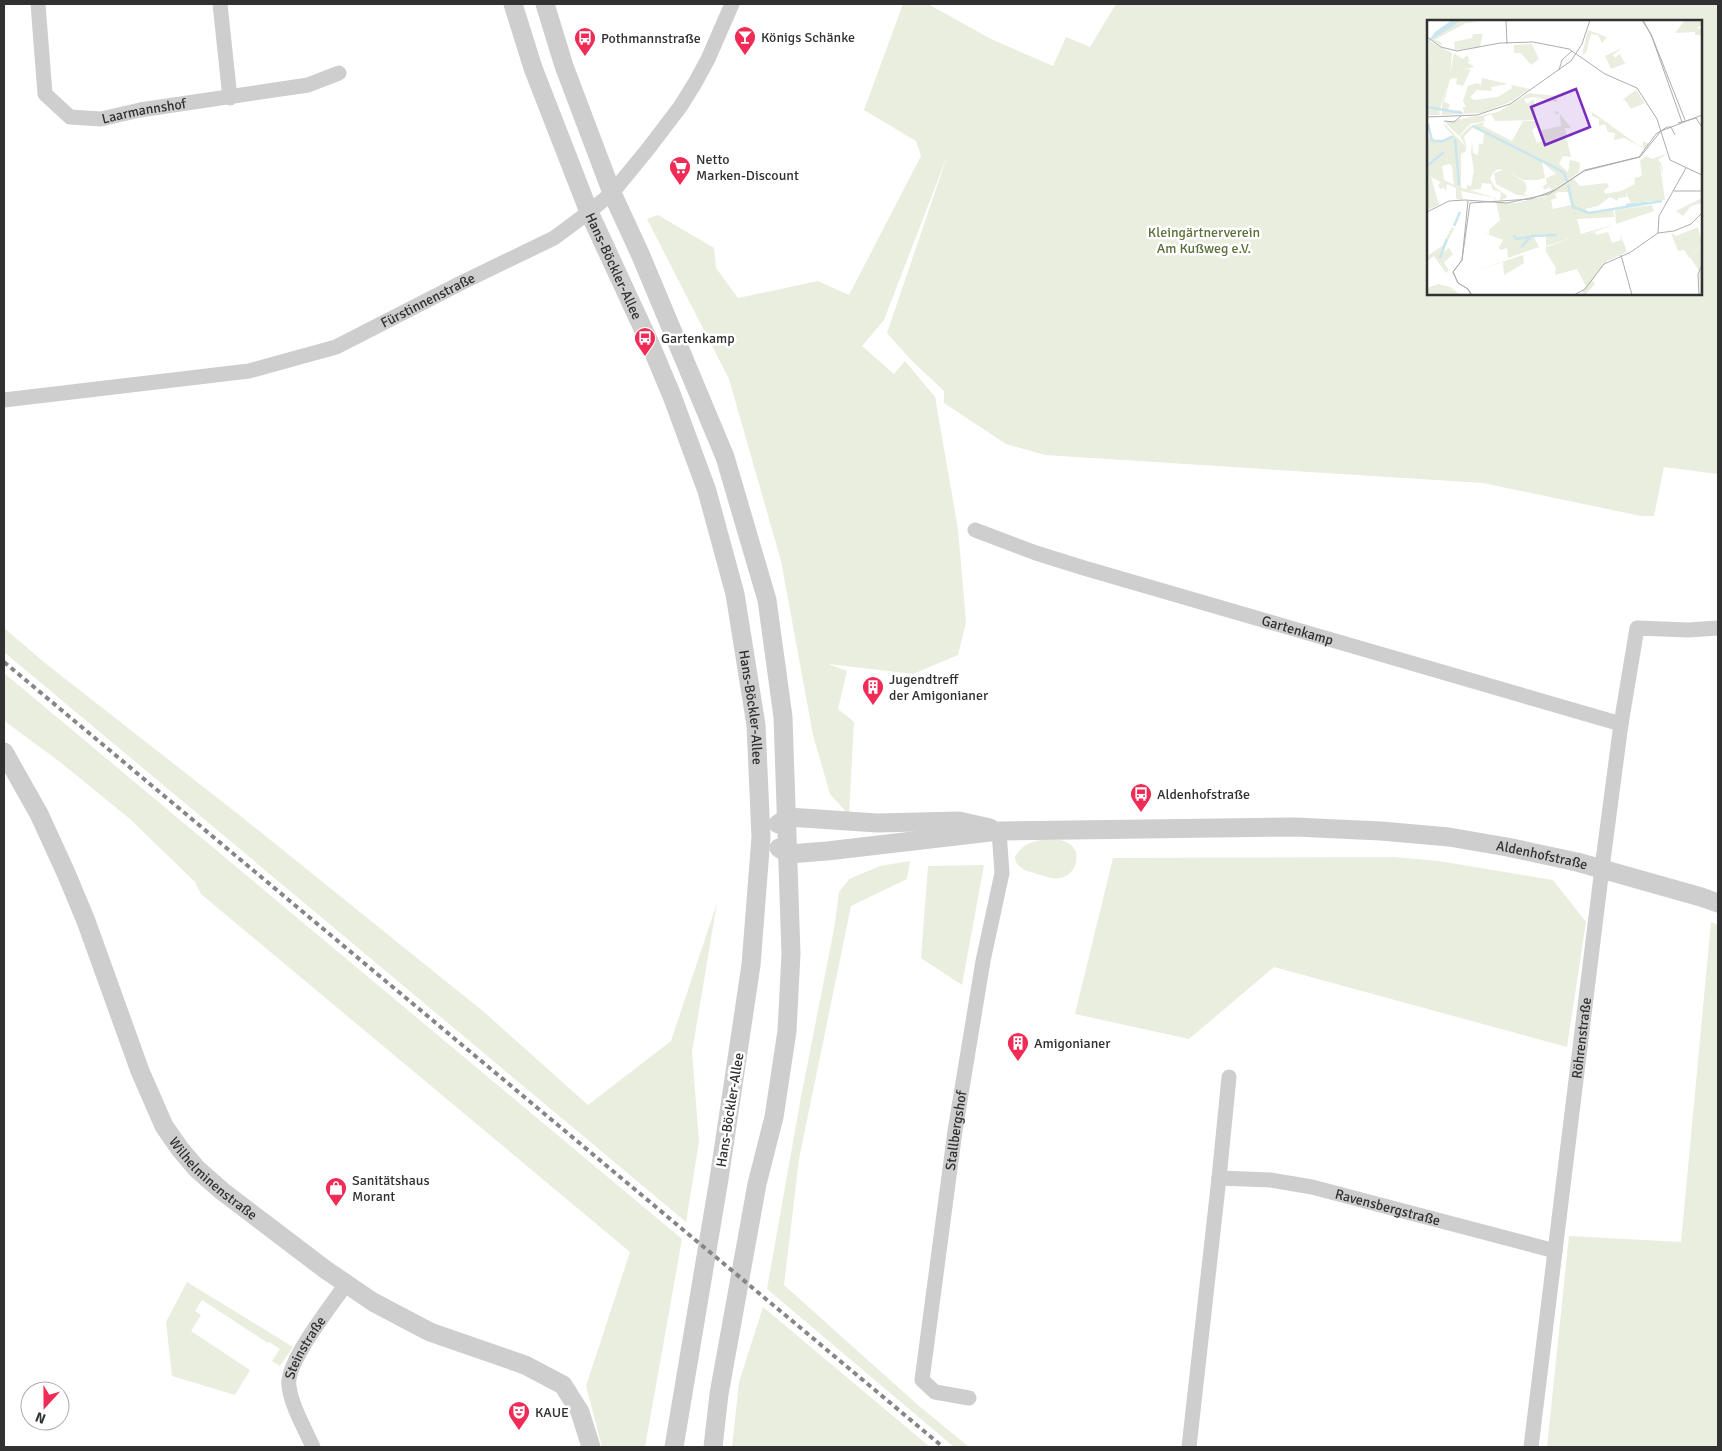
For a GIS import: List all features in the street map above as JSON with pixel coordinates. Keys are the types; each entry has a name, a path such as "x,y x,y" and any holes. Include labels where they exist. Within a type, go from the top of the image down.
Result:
{"street":[{"name":"Laarmannshof","path":"38,4 45,94 70,117 101,119 140,110 308,86 339,73"},
{"path":"220,4 230,98"},
{"name":"Hans-Böckler-Allee","path":"513,4 533,68 589,212 651,346 672,396 707,491 736,594 756,725 761,837 751,965 740,1051 674,1447"},
{"name":"Hans-Böckler-Allee","path":"545,4 564,66 612,192 641,256 725,457 767,600 783,717 788,817 791,954 787,1031 774,1117 757,1184 721,1384 713,1447"},
{"name":"Fürstinnenstraße","path":"4,400 249,371 336,347 554,238 612,192 654,142 695,84 732,4"},
{"name":"Gartenkamp","path":"975,530 1036,553 1084,568 1622,724"},
{"name":"Röhrenstraße","path":"1531,1447 1602,868 1622,724 1638,628 1688,630 1718,628"},
{"name":"Wilhelminenstraße","path":"4,752 38,814 66,873 86,921 140,1071 164,1126 180,1149 197,1169 222,1191 373,1302 408,1322 445,1338 524,1365 563,1385 580,1412 591,1447"},
{"path":"788,817 761,837 789,854"},
{"name":"Aldenhofstraße","path":"788,817 877,823 959,821 999,831"},
{"name":"Aldenhofstraße","path":"789,854 999,831 1294,827 1381,831 1449,837 1507,847 1602,868 1701,897 1718,904"},
{"name":"Stallbergshof","path":"969,1398 935,1392 922,1380 955,1131 983,961 1002,873 999,831"},
{"path":"1188,1447 1220,1178 1229,1077"},
{"name":"Ravensbergstraße","path":"1220,1178 1270,1180 1312,1187 1555,1251"},
{"name":"Steinstraße","path":"313,1447 288,1385 295,1359 346,1284"}],"green space":[{"name":"Kleingärtnerverein Am Kußweg e.V.","path":"903,4 928,4 991,39 1053,66 1066,37 1090,47 1116,4 1718,4 1718,474 1664,467 1654,516 1641,516 1483,483 1045,455 1006,444 944,403 944,391 912,361 887,333 949,151 884,320 862,346 894,374 905,361 935,397 958,529 966,622 958,655 913,674 828,664 847,671 838,709 854,722 849,815 830,794 813,735 781,561 729,379 647,219 658,215 714,248 716,268 738,298 818,281 849,295 921,156 916,141 864,110"},
{"path":"4,628 45,663 243,818 484,1012 588,1105 671,1041 717,903 692,1052 699,1142 686,1222 4,652"},
{"path":"4,673 682,1239 645,1447 602,1447 586,1386 630,1252 201,894 195,882 130,819 60,762 7,723 4,719"},
{"path":"1041,840 1062,840 1073,847 1077,857 1071,872 1060,878 1053,878 1027,871 1018,865 1015,857 1019,850"},
{"path":"1393,857 1439,861 1553,880 1586,922 1567,1047 1274,967 1189,1039 1075,1014 1113,858"},
{"path":"910,861 907,879 851,906 799,1159 784,1285 919,1406 969,1447 954,1447 767,1289 801,1097 834,929 839,892 849,879 880,866"},
{"path":"984,865 962,985 921,958 928,866"},
{"path":"1711,922 1718,925 1718,1447 1547,1447 1569,1236 1681,1242"},
{"path":"187,1282 293,1347 280,1366 272,1361 280,1349 202,1300 195,1311 201,1315 191,1331 250,1370 235,1395 172,1376 166,1322"},
{"path":"763,1307 930,1447 732,1447 739,1382"}],"railway":[{"path":"4,662 943,1447"}],"place":[{"name":"Königs Schänke","path":"745,56"},
{"name":"Pothmannstraße","path":"585,57"},
{"name":"Netto Marken-Discount","path":"680,186"},
{"name":"Gartenkamp","path":"645,357"},
{"name":"Jugendtreff der Amigonianer","path":"873,706"},
{"name":"Aldenhofstraße","path":"1141,813"},
{"name":"Amigonianer","path":"1018,1062"},
{"name":"Sanitätshaus Morant","path":"336,1207"},
{"name":"KAUE","path":"519,1431"}]}
